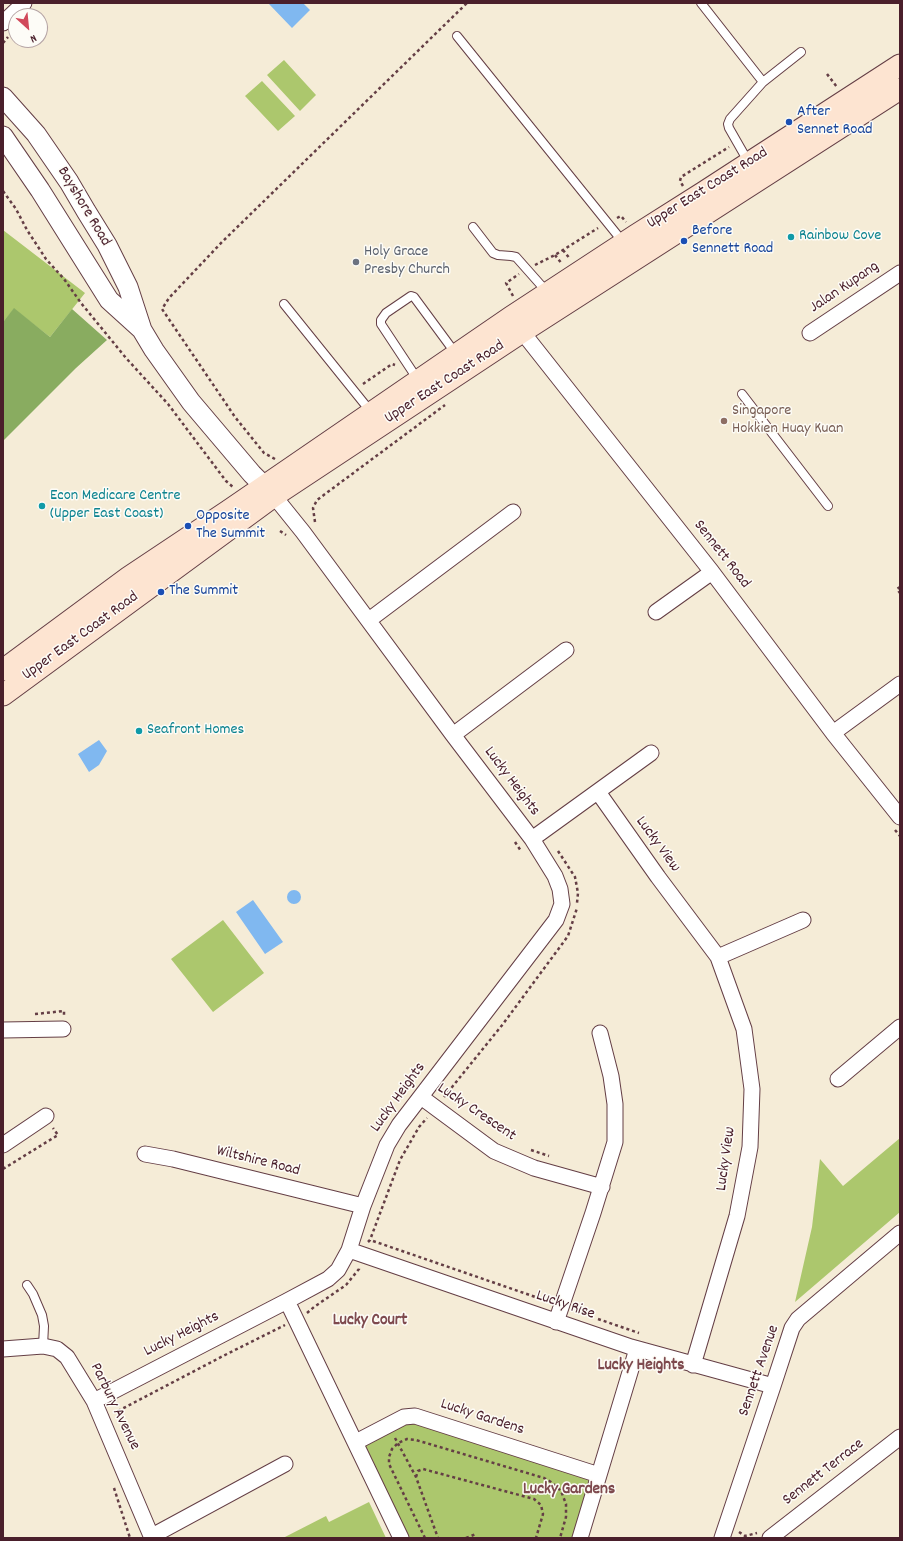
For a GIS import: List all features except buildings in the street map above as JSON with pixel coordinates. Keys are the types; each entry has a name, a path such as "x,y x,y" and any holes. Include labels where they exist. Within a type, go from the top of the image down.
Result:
{"main road":[{"name":"Upper East Coast Road","path":"3,670 129,577 269,491 518,320 547,293 900,65"},
{"name":"Upper East Coast Road","path":"3,695 372,412 457,354 518,320 900,89"}],"street":[{"path":"3,23 24,3"},
{"name":"Bayshore Road","path":"3,97 36,134 69,182 107,245 128,287 142,330"},
{"name":"Bayshore Road","path":"3,136 40,190 109,300 142,330 186,396 252,474 269,491"},
{"name":"Jalan Kupang","path":"810,333 900,273"},
{"name":"Sennett Road","path":"518,320 900,817"},
{"name":"Lucky Heights","path":"94,1401 328,1279 355,1252 362,1206 384,1151 399,1125 556,920 562,904 560,889 555,876 532,839 303,532 269,491"},
{"path":"369,620 513,512"},
{"path":"656,612 712,572"},
{"path":"453,735 566,650"},
{"path":"834,733 900,684"},
{"path":"532,839 651,753"},
{"name":"Lucky View","path":"598,792 658,877 718,957 744,1029 752,1089 750,1146 736,1216 693,1365"},
{"path":"718,957 803,920"},
{"path":"838,1079 900,1027"},
{"path":"3,1030 63,1029"},
{"path":"556,1322 602,1187 615,1142 615,1120 611,1076 600,1033"},
{"name":"Lucky Crescent","path":"421,1097 494,1151 534,1168 602,1187"},
{"path":"3,1145 46,1116"},
{"name":"Wiltshire Road","path":"145,1154 174,1159 362,1206"},
{"name":"Sennett Avenue","path":"722,1538 792,1328 798,1319 900,1233"},
{"name":"Lucky Rise","path":"355,1252 637,1349 773,1386"},
{"path":"287,1301 401,1538"},
{"name":"Parbury Avenue","path":"3,1349 43,1346 56,1349 68,1357 94,1401 152,1537 285,1464"},
{"path":"580,1538 637,1349"},
{"name":"Lucky Gardens","path":"356,1442 404,1418 414,1416 599,1476"},
{"name":"Sennett Terrace","path":"770,1538 900,1437"}],"lane":[{"path":"701,3 764,82"},
{"path":"457,36 608,222 630,239"},
{"path":"750,163 729,128 728,124 730,119 764,82 801,52"},
{"path":"473,227 492,253 516,257 547,293"},
{"path":"415,383 381,324 381,320 386,313 411,296 414,297 457,354"},
{"path":"284,304 353,391 372,412"},
{"path":"742,394 828,506"},
{"path":"27,1285 42,1315 44,1326 43,1346"}],"path":[{"path":"275,459 264,453 235,417 162,309 169,298 222,242 467,3"},
{"path":"692,200 680,179 737,142"},
{"path":"3,191 16,209 27,230 46,259 64,279 81,303 126,358 168,404 226,481 234,487"},
{"path":"518,320 506,284 526,270 555,255 608,222 621,216 630,239"},
{"path":"353,391 394,364 415,383"},
{"path":"316,525 313,520 313,508 317,500 449,403"},
{"path":"280,530 289,538"},
{"path":"900,587 897,590 900,593"},
{"path":"118,1411 289,1323 302,1314 305,1315 346,1285 359,1269 355,1252 370,1240 400,1160 419,1127 503,1024 568,936 576,912 578,893 575,877 545,830"},
{"path":"514,841 523,854"},
{"path":"3,1169 58,1135 46,1116"},
{"path":"528,1148 555,1158"},
{"path":"551,1302 554,1295"},
{"path":"392,1432 416,1477 438,1538"},
{"path":"425,1538 389,1466 390,1452 398,1443 406,1440 416,1440 544,1478 551,1482 561,1491 566,1504 566,1517 560,1538"},
{"path":"416,1477 418,1471 423,1469 534,1499 541,1505 543,1514 536,1538"},
{"path":"114,1487 130,1538"},
{"path":"466,1538 476,1534"}],"green space":[{"path":"284,60 316,95 300,111 267,75"},
{"path":"262,81 295,116 278,131 245,96"},
{"path":"3,230 85,293 50,337 14,309 3,322"},
{"path":"14,308 50,337 72,309 107,340 76,368 3,441 3,322"},
{"path":"223,920 264,973 213,1012 171,959"},
{"path":"900,1138 900,1212 795,1302 812,1227 820,1159 843,1186"},
{"path":"409,1422 593,1479 574,1538 408,1538 365,1448 367,1443"},
{"path":"369,1502 386,1538 283,1538 326,1516 329,1522"}],"water":[{"path":"268,3 303,3 310,10 292,28"},
{"path":"99,740 107,751 99,765 89,772 78,754"},
{"path":"291,890 297,890 301,894 301,900 297,904 291,904 287,900 287,894"},
{"path":"253,900 283,942 265,954 236,912"}],"place":[{"name":"After Sennet Road","path":"789,122"},
{"name":"Rainbow Cove","path":"791,237"},
{"name":"Before Sennett Road","path":"684,241"},
{"name":"Holy Grace Presby Church","path":"356,262"},
{"name":"Singapore Hokkien Huay Kuan","path":"724,421"},
{"name":"Econ Medicare Centre (Upper East Coast)","path":"42,506"},
{"name":"Opposite The Summit","path":"188,526"},
{"name":"The Summit","path":"161,592"},
{"name":"Seafront Homes","path":"139,731"}],"district":[{"name":"Lucky Court","path":"370,1322"},
{"name":"Lucky Heights","path":"641,1367"},
{"name":"Lucky Gardens","path":"569,1491"}]}
